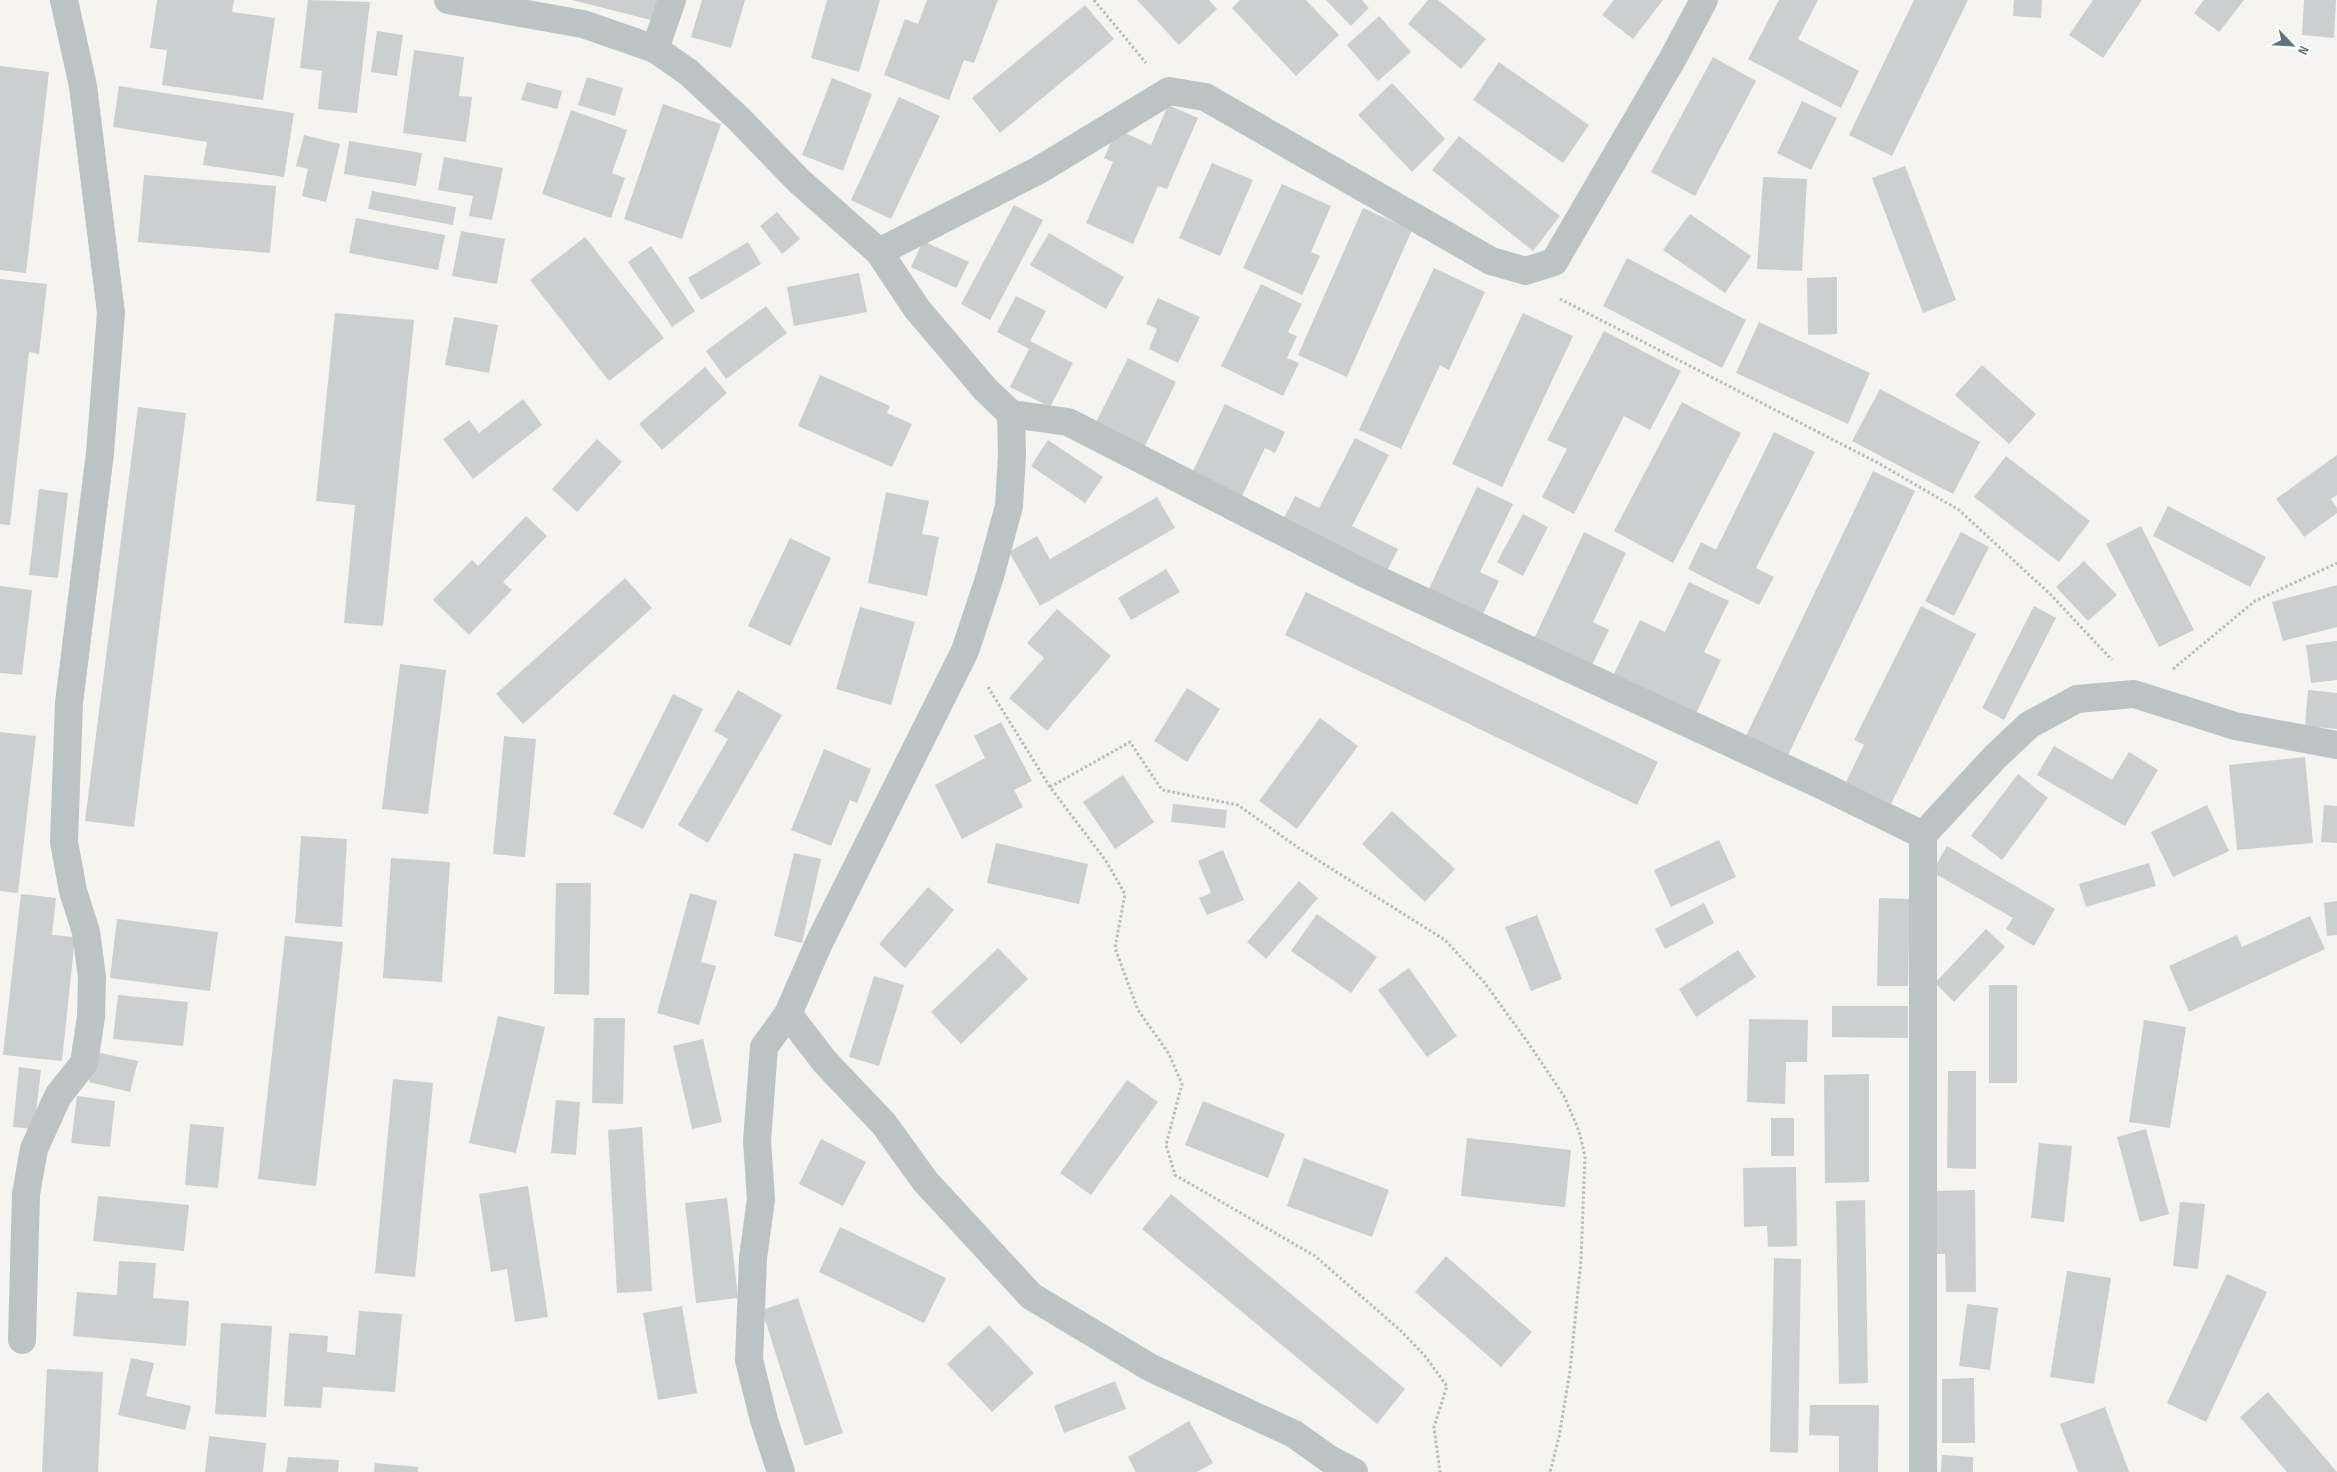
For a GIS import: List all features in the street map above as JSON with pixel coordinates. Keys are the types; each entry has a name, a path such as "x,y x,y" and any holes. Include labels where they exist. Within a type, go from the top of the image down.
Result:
{"street":[{"path":"22,1340 26,1194 34,1149 58,1096 84,1062 92,1017 92,977 86,932 73,891 64,842 64,832 69,703 100,453 111,313 83,86 64,0"},
{"path":"448,0 583,24 655,49 703,86 739,119 799,180 879,252 917,309 985,389 1011,414 1068,422 1363,574 1819,784 1923,835"},
{"path":"655,49 672,0"},
{"path":"879,252 1039,170 1169,92 1205,97 1491,261 1526,271 1554,262 1673,58 1704,0"},
{"path":"781,1472 764,1420 749,1360 753,1258 761,1199 757,1141 764,1047 788,1014 818,945 965,651 990,576 1008,506 1012,455 1011,414"},
{"path":"1922,1472 1923,835 1995,757 2029,725 2077,699 2134,694 2235,726 2337,745"},
{"path":"788,1014 825,1062 884,1124 925,1182 1031,1296 1151,1368 1294,1434 1329,1459 1354,1472"}],"path":[{"path":"1094,0 1169,92"},
{"path":"1526,271 1546,292 1880,464 1959,510 2051,594 2112,659 2134,694 2180,665 2256,601 2337,563"},
{"path":"965,651 1050,788 1106,861 1126,894 1115,948 1138,1010 1169,1054 1182,1084 1166,1144 1175,1175 1315,1256 1426,1356 1447,1386 1434,1427 1440,1472"},
{"path":"1050,788 1130,742 1162,790 1238,805 1300,849 1445,940 1484,982 1564,1096 1579,1131 1585,1156 1581,1260 1570,1371 1559,1437 1550,1472"}],"building":[{"path":"157,0 234,0 232,12 275,18 263,100 162,85 167,50 150,48"},
{"path":"308,0 370,2 357,113 318,109 322,71 300,68"},
{"path":"572,0 660,0 655,21"},
{"path":"702,0 745,0 731,48 691,37"},
{"path":"827,0 880,0 859,72 811,58"},
{"path":"927,0 998,0 974,63 964,60 949,100 884,75 905,19 918,24"},
{"path":"1137,0 1209,0 1217,9 1179,45"},
{"path":"1240,0 1306,0 1339,35 1296,76 1232,8"},
{"path":"1326,0 1362,0 1369,8 1351,26"},
{"path":"1428,0 1438,0 1486,39 1461,69 1408,24"},
{"path":"1614,0 1663,0 1633,39 1602,15"},
{"path":"1779,0 1818,0 1798,39 1859,71 1841,108 1748,59"},
{"path":"1914,0 1968,0 1892,156 1849,135"},
{"path":"2014,0 2042,0 2041,18 2013,16"},
{"path":"2093,0 2142,0 2103,58 2069,35"},
{"path":"2204,0 2244,0 2219,32 2194,13"},
{"path":"2304,0 2336,0 2334,38 2302,35"},
{"path":"1085,5 1114,39 1000,133 972,98"},
{"path":"1379,16 1411,52 1378,81 1347,45"},
{"path":"377,31 403,35 397,76 371,72"},
{"path":"414,50 464,57 459,96 472,97 466,142 403,133"},
{"path":"1713,57 1756,81 1695,196 1651,172"},
{"path":"1499,62 1589,125 1563,163 1473,100"},
{"path":"0,66 49,72 26,273 0,270"},
{"path":"587,77 623,88 615,116 578,105"},
{"path":"832,78 872,94 843,171 802,155"},
{"path":"527,82 562,91 557,109 521,100"},
{"path":"1392,83 1445,139 1412,172 1358,115"},
{"path":"119,86 294,113 284,177 203,165 207,142 113,127"},
{"path":"899,97 940,116 891,219 851,200"},
{"path":"1802,101 1837,118 1811,170 1777,153"},
{"path":"663,104 721,124 682,239 624,219"},
{"path":"1168,105 1198,118 1167,189 1158,186 1133,244 1086,223 1113,162 1104,158 1117,129 1151,145"},
{"path":"571,110 627,130 612,173 625,178 611,218 542,194"},
{"path":"304,135 340,144 326,202 302,196 308,169 296,166"},
{"path":"1459,136 1560,216 1533,251 1432,170"},
{"path":"349,141 422,153 416,186 344,174"},
{"path":"444,157 503,168 492,220 469,216 473,196 438,190"},
{"path":"1212,163 1253,180 1220,256 1179,238"},
{"path":"1905,166 1956,300 1923,313 1872,178"},
{"path":"144,175 276,186 270,253 138,242"},
{"path":"1763,177 1807,179 1802,271 1757,269"},
{"path":"1282,184 1331,206 1311,252 1320,256 1302,295 1243,268"},
{"path":"372,191 456,207 453,225 368,209"},
{"path":"1014,205 1043,220 990,320 961,304"},
{"path":"1363,208 1412,230 1347,377 1298,355"},
{"path":"777,212 800,239 782,254 760,226"},
{"path":"1690,214 1751,256 1725,293 1663,250"},
{"path":"356,218 445,235 438,270 349,253"},
{"path":"461,231 505,239 497,284 452,276"},
{"path":"1049,233 1124,277 1106,309 1030,265"},
{"path":"585,237 664,338 609,381 530,280"},
{"path":"923,241 969,262 956,288 911,267"},
{"path":"748,242 761,264 701,300 688,278"},
{"path":"651,246 695,311 672,327 628,262"},
{"path":"1627,258 1746,320 1722,368 1603,306"},
{"path":"1434,268 1485,292 1449,370 1440,365 1401,449 1359,430"},
{"path":"859,273 867,312 794,326 787,287"},
{"path":"1837,277 1837,334 1808,335 1807,278"},
{"path":"0,279 47,284 39,354 29,352 10,525 0,524"},
{"path":"1261,284 1302,304 1288,332 1297,336 1287,358 1299,363 1283,396 1221,366"},
{"path":"1016,296 1046,311 1030,341 1073,363 1050,407 1010,387 1029,349 997,332"},
{"path":"1158,298 1200,317 1178,363 1149,349 1157,329 1146,324"},
{"path":"766,306 787,333 726,379 706,351"},
{"path":"335,313 414,320 383,626 344,623 355,505 316,501"},
{"path":"1523,313 1573,336 1502,487 1452,464"},
{"path":"454,317 498,325 489,373 445,365"},
{"path":"1759,322 1870,373 1848,424 1736,373"},
{"path":"1604,331 1681,371 1650,430 1624,416 1574,514 1542,497 1567,449 1547,440"},
{"path":"1128,358 1176,382 1142,452 1093,428"},
{"path":"1982,365 2036,414 2009,444 1955,395"},
{"path":"705,367 727,393 662,450 639,424"},
{"path":"820,375 890,406 887,413 912,424 892,467 798,426"},
{"path":"1880,389 1980,442 1953,494 1852,441"},
{"path":"523,399 542,425 473,479 443,439 469,420 479,433"},
{"path":"1682,402 1741,433 1673,563 1614,531"},
{"path":"1225,404 1285,432 1275,453 1265,448 1241,498 1191,475"},
{"path":"138,407 186,413 134,827 85,821"},
{"path":"1774,432 1815,452 1756,568 1774,577 1759,605 1688,569 1701,542 1716,550"},
{"path":"1355,438 1389,455 1352,526 1398,549 1384,577 1281,524 1295,496 1319,508"},
{"path":"597,439 622,462 577,512 552,489"},
{"path":"1048,440 1103,477 1085,503 1031,466"},
{"path":"2337,455 2337,495 2331,499 2337,508 2337,513 2304,537 2276,499"},
{"path":"2006,456 2090,521 2059,562 1974,497"},
{"path":"1873,471 1915,491 1787,757 1745,738"},
{"path":"1477,487 1513,504 1480,572 1499,581 1480,620 1426,595"},
{"path":"39,489 68,493 58,578 29,575"},
{"path":"886,492 929,501 922,534 939,537 927,596 868,583"},
{"path":"1157,497 1175,528 1040,606 1009,552 1037,536 1050,559"},
{"path":"2168,506 2266,557 2250,587 2153,536"},
{"path":"1523,514 1548,527 1523,576 1497,562"},
{"path":"526,516 547,536 503,582 512,590 469,635 433,600 472,560 478,566"},
{"path":"2141,526 2194,630 2159,647 2106,544"},
{"path":"1584,532 1626,553 1593,622 1609,630 1590,669 1533,641"},
{"path":"1961,532 1989,547 1954,616 1925,601"},
{"path":"790,538 831,558 790,646 748,626"},
{"path":"2084,561 2117,595 2088,621 2056,587"},
{"path":"1166,569 1180,592 1131,620 1118,598"},
{"path":"625,578 652,608 523,724 496,694"},
{"path":"1689,582 1729,601 1704,652 1721,660 1693,720 1611,680 1640,620 1665,632"},
{"path":"2337,585 2337,627 2283,641 2272,602"},
{"path":"0,586 32,590 22,675 0,673"},
{"path":"1306,592 1658,762 1637,805 1285,635"},
{"path":"1921,606 1976,634 1891,804 1846,782 1864,745 1854,740"},
{"path":"2034,606 2056,618 2004,720 1982,708"},
{"path":"860,607 915,622 891,705 836,689"},
{"path":"1057,609 1111,656 1047,731 1009,698 1044,658 1027,643"},
{"path":"2337,641 2337,680 2311,683 2306,645"},
{"path":"400,664 446,670 428,814 382,809"},
{"path":"1187,688 1220,709 1187,762 1154,741"},
{"path":"738,690 782,715 708,843 678,825 728,739 714,731"},
{"path":"2308,690 2337,693 2337,729 2305,726"},
{"path":"673,694 703,709 643,829 613,814"},
{"path":"1320,718 1358,746 1297,829 1259,801"},
{"path":"1001,722 1032,781 1014,790 1023,807 962,839 935,785 985,758 974,736"},
{"path":"0,732 36,736 18,893 0,891"},
{"path":"504,736 536,739 525,857 493,854"},
{"path":"2054,746 2112,780 2129,752 2158,770 2125,826 2037,775"},
{"path":"824,749 871,769 857,803 850,800 831,846 791,830"},
{"path":"2305,757 2313,843 2237,850 2229,765"},
{"path":"2018,774 2048,798 2002,860 1971,836"},
{"path":"1123,775 1154,822 1115,849 1083,802"},
{"path":"1173,804 1227,810 1225,828 1171,822"},
{"path":"2207,805 2229,851 2173,877 2151,832"},
{"path":"2324,805 2337,806 2337,843 2321,842"},
{"path":"1392,811 1455,869 1425,902 1362,844"},
{"path":"301,836 347,839 342,927 295,923"},
{"path":"1719,840 1736,877 1671,907 1654,870"},
{"path":"996,843 1088,864 1079,904 987,883"},
{"path":"1947,846 2055,909 2034,946 2006,929 2013,918 1932,872"},
{"path":"1223,850 1244,900 1207,915 1199,898 1211,893 1198,861"},
{"path":"794,853 821,859 802,943 774,936"},
{"path":"391,858 450,862 442,982 383,978"},
{"path":"2149,863 2156,886 2086,907 2079,884"},
{"path":"1299,881 1318,898 1266,959 1247,942"},
{"path":"556,883 591,883 589,995 554,994"},
{"path":"928,887 954,910 905,968 879,944"},
{"path":"690,893 717,901 701,962 716,966 699,1025 657,1013"},
{"path":"21,894 56,898 52,935 75,937 62,1061 3,1055"},
{"path":"1879,898 1910,899 1908,986 1877,986"},
{"path":"2337,901 2337,935 2327,936 2324,903"},
{"path":"1704,903 1714,923 1665,949 1655,929"},
{"path":"1317,914 1377,957 1351,993 1291,951"},
{"path":"1537,915 1562,979 1531,991 1505,927"},
{"path":"2310,916 2325,949 2189,1012 2169,966 2237,935 2242,947"},
{"path":"117,919 218,932 210,991 110,978"},
{"path":"1986,929 2005,947 1954,1002 1935,983"},
{"path":"285,936 343,942 316,1186 258,1179"},
{"path":"998,948 1028,979 961,1044 931,1012"},
{"path":"1738,950 1756,977 1696,1017 1679,989"},
{"path":"1409,968 1457,1036 1427,1057 1378,990"},
{"path":"874,976 904,985 879,1066 849,1057"},
{"path":"1989,985 2017,985 2017,1083 1989,1083"},
{"path":"118,995 188,1002 183,1046 113,1039"},
{"path":"1832,1006 1908,1006 1908,1038 1832,1037"},
{"path":"498,1016 545,1027 516,1153 469,1143"},
{"path":"594,1018 625,1018 623,1104 592,1103"},
{"path":"1749,1019 1808,1020 1807,1062 1786,1062 1785,1104 1747,1102"},
{"path":"2144,1020 2186,1027 2170,1128 2129,1122"},
{"path":"703,1039 722,1122 692,1129 673,1046"},
{"path":"96,1052 138,1061 130,1092 89,1082"},
{"path":"19,1067 41,1070 34,1129 13,1127"},
{"path":"1948,1071 1976,1071 1976,1169 1947,1168"},
{"path":"1869,1074 1869,1182 1825,1183 1824,1075"},
{"path":"393,1079 433,1083 415,1277 375,1273"},
{"path":"1127,1080 1158,1102 1091,1195 1060,1173"},
{"path":"77,1096 115,1101 110,1147 71,1143"},
{"path":"556,1100 580,1102 576,1155 551,1153"},
{"path":"1203,1101 1285,1134 1268,1178 1185,1145"},
{"path":"1771,1118 1794,1118 1794,1156 1771,1156"},
{"path":"190,1124 224,1127 218,1188 185,1185"},
{"path":"642,1127 652,1291 617,1293 608,1130"},
{"path":"2146,1129 2169,1214 2140,1222 2117,1137"},
{"path":"1467,1138 1571,1150 1565,1207 1461,1196"},
{"path":"821,1139 866,1162 843,1206 799,1184"},
{"path":"2039,1143 2072,1146 2064,1222 2031,1218"},
{"path":"1304,1158 1389,1190 1372,1237 1287,1206"},
{"path":"1796,1167 1797,1246 1768,1247 1767,1226 1744,1227 1743,1168"},
{"path":"528,1186 548,1317 515,1322 507,1269 491,1272 479,1194"},
{"path":"1975,1190 1976,1292 1946,1292 1945,1254 1934,1254 1934,1191"},
{"path":"1171,1194 1405,1389 1377,1424 1142,1229"},
{"path":"98,1196 189,1205 184,1251 93,1241"},
{"path":"727,1198 738,1298 696,1303 685,1203"},
{"path":"1865,1200 1868,1383 1839,1384 1836,1201"},
{"path":"2180,1202 2205,1204 2198,1269 2173,1266"},
{"path":"840,1227 946,1278 924,1323 819,1272"},
{"path":"1446,1256 1532,1332 1501,1367 1415,1292"},
{"path":"1774,1258 1801,1259 1798,1453 1770,1452"},
{"path":"119,1261 156,1263 153,1298 189,1301 186,1346 73,1336 77,1292 117,1295"},
{"path":"2067,1271 2111,1278 2094,1384 2050,1377"},
{"path":"2227,1274 2267,1292 2206,1422 2167,1403"},
{"path":"798,1298 843,1433 805,1446 762,1310"},
{"path":"1967,1304 1998,1308 1990,1370 1959,1366"},
{"path":"682,1306 697,1393 658,1400 643,1313"},
{"path":"359,1311 402,1314 395,1392 323,1387 321,1408 284,1406 289,1333 328,1336 327,1352 355,1355"},
{"path":"221,1323 272,1326 266,1417 215,1414"},
{"path":"989,1325 1034,1373 992,1412 947,1364"},
{"path":"131,1358 154,1363 146,1396 191,1406 185,1430 118,1415"},
{"path":"47,1369 103,1372 98,1472 42,1472"},
{"path":"1974,1378 1975,1443 1942,1443 1942,1379"},
{"path":"1115,1381 1126,1409 1064,1433 1054,1406"},
{"path":"2268,1392 2337,1472 2287,1472 2240,1417"},
{"path":"1810,1405 1879,1405 1878,1472 1839,1472 1839,1436 1809,1435"},
{"path":"2105,1407 2129,1472 2078,1472 2060,1424"},
{"path":"1189,1421 1213,1463 1197,1472 1136,1472 1128,1457"},
{"path":"209,1436 266,1443 263,1472 205,1472"},
{"path":"1942,1455 1973,1457 1973,1472 1941,1472"},
{"path":"288,1457 339,1460 338,1472 286,1472"},
{"path":"375,1463 418,1467 418,1472 374,1472"}]}
